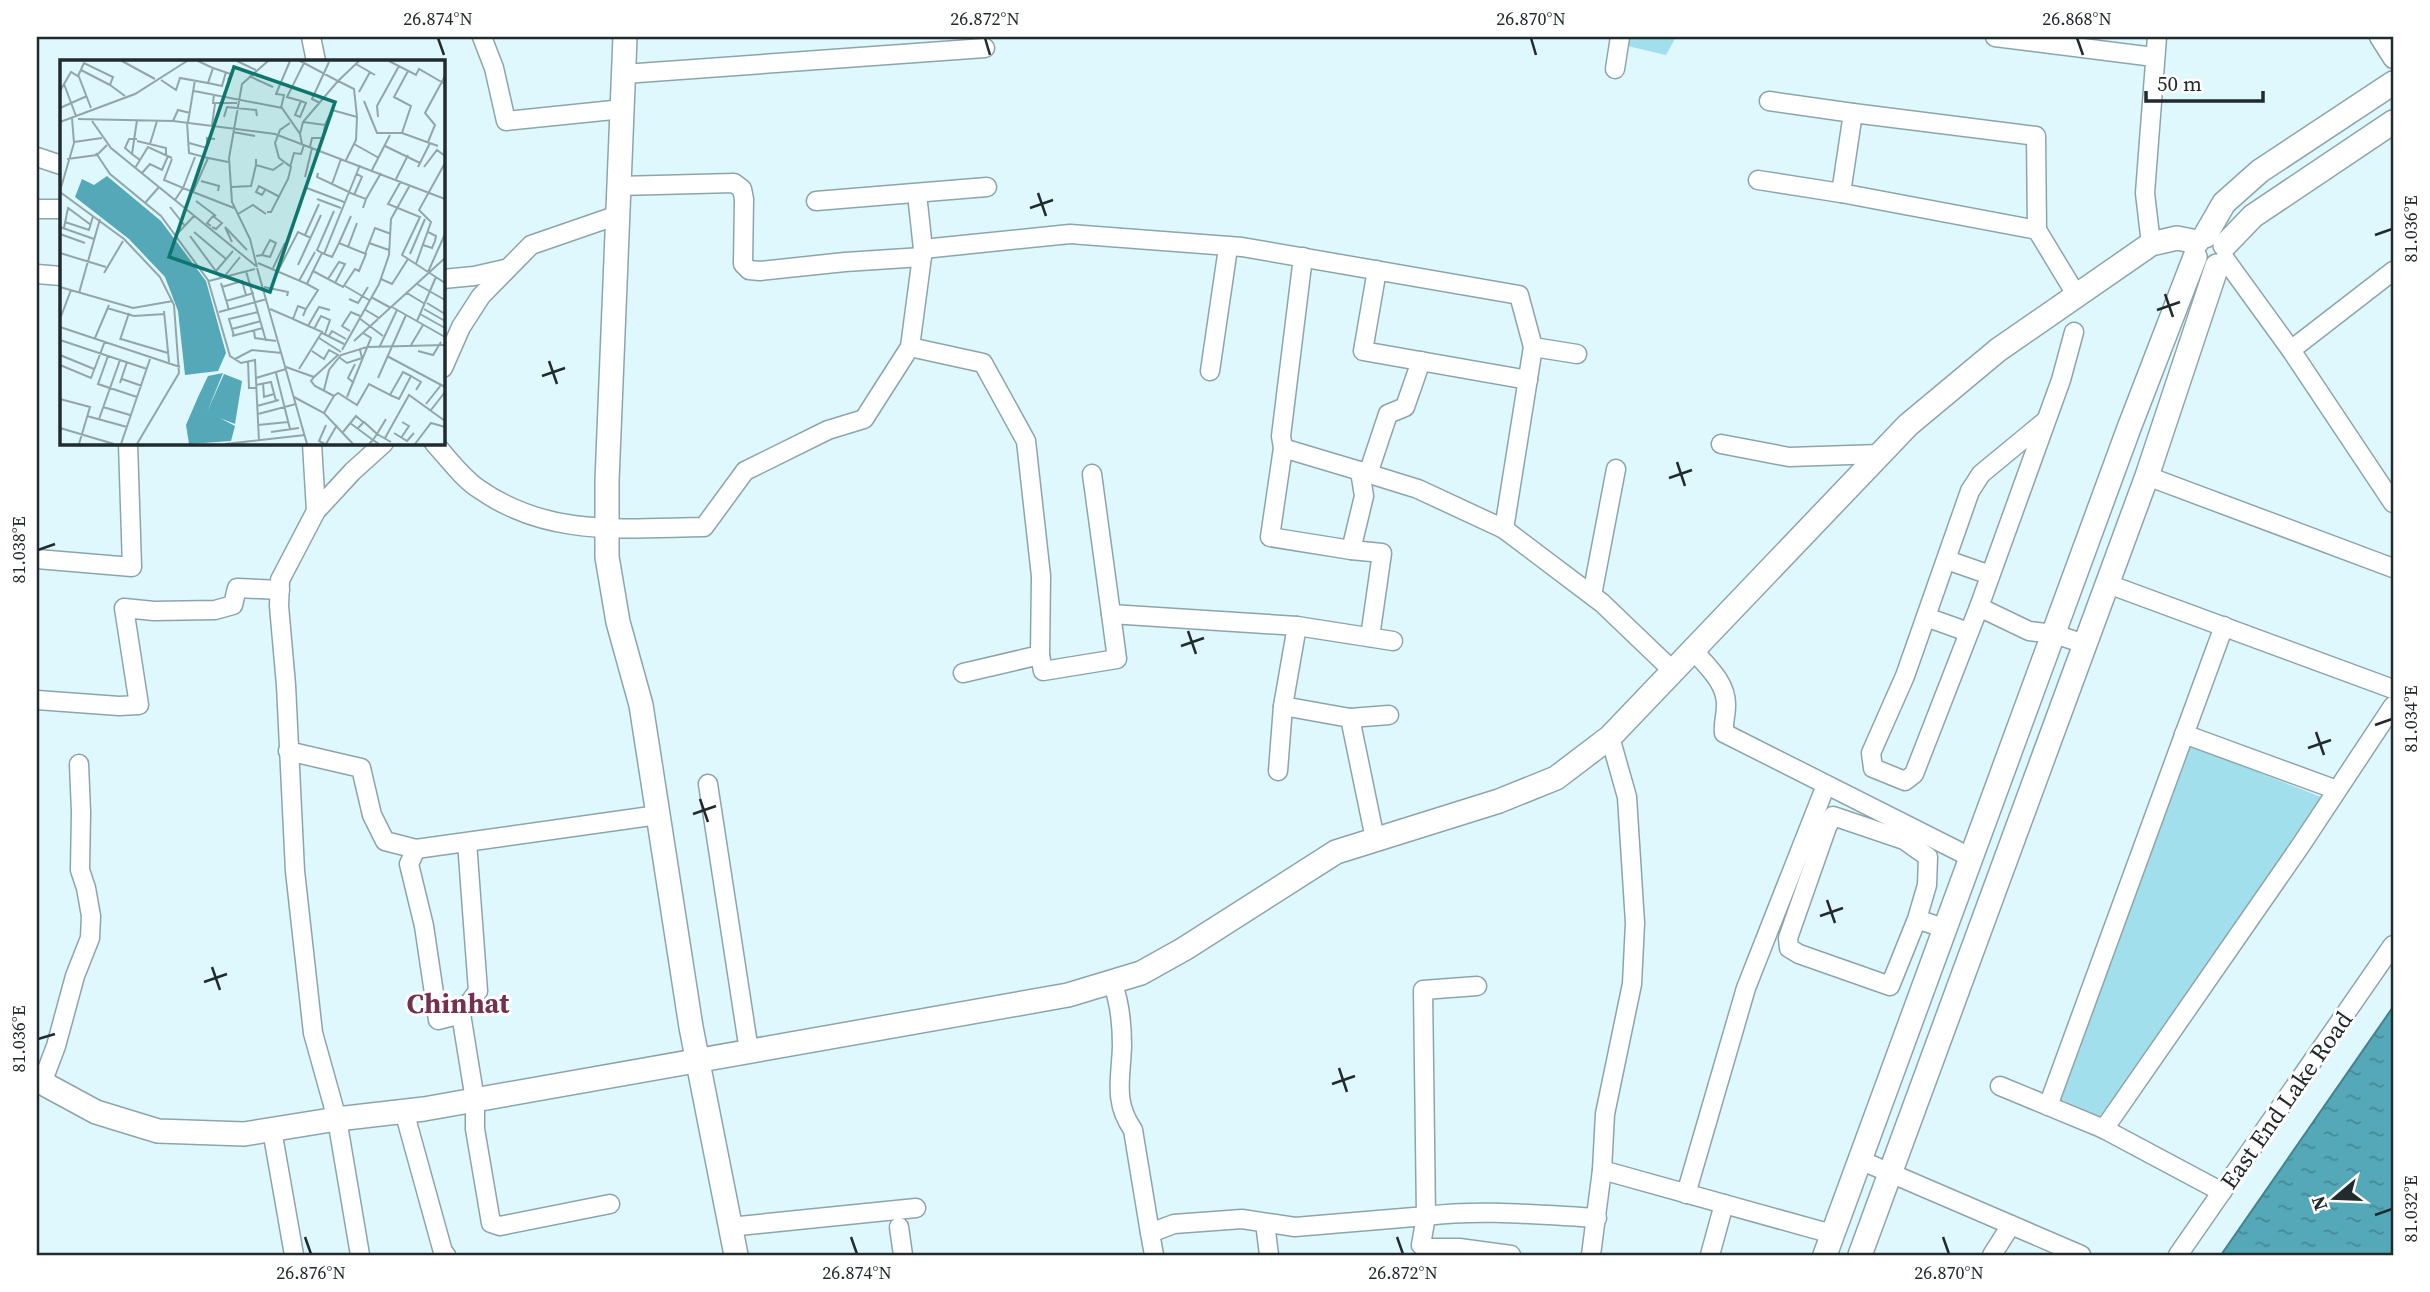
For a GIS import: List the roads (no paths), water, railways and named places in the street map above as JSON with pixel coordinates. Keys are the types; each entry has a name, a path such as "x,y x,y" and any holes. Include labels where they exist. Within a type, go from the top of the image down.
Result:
{"street":[{"path":"311,37 316,60"},
{"path":"482,37 495,68 506,121 622,110"},
{"path":"625,37 607,481 607,557 618,622 640,705 698,1060 736,1255"},
{"path":"1615,69 1620,37"},
{"path":"1995,37 2154,57"},
{"path":"2151,244 2145,193 2157,37"},
{"path":"2379,37 2393,58"},
{"path":"624,74 911,45 985,48"},
{"path":"1860,1255 2147,476 2224,203 2260,171 2393,83"},
{"path":"1769,101 2036,136 2037,230 2077,296"},
{"path":"1841,193 1853,113"},
{"path":"1602,1170 1724,1204 1828,1245 1972,858 2047,634 2129,428 2211,251 2253,216 2393,122"},
{"path":"37,157 60,165"},
{"path":"1758,180 2037,230"},
{"path":"620,186 734,183 742,189 744,199 743,264 749,270 845,262 1070,234 1242,247 1520,295 1533,347 1504,529"},
{"path":"816,201 987,187"},
{"path":"435,444 477,488 509,507 558,523 607,528 704,527 745,471 828,430 864,419 910,347 922,253 917,194"},
{"path":"37,209 60,209"},
{"path":"444,366 461,327 481,296 505,269 531,246 618,215"},
{"path":"79,764 80,870 91,916 90,938 75,976 56,1046 39,1081 96,1112 158,1131 244,1134 475,1100 1068,995 1141,973 1184,949 1336,852 1499,801 1556,778 1610,737 1908,425 1998,350 2151,244 2177,239 2211,251 2291,350 2393,503"},
{"path":"1210,371 1228,248"},
{"path":"1303,257 1281,436 1283,448 1270,537 1382,553 1370,637"},
{"path":"444,279 505,269"},
{"path":"1377,270 1363,351 1528,380"},
{"path":"2291,350 2393,271"},
{"path":"37,274 60,276"},
{"path":"2044,422 1981,474 1970,491 1905,676 1871,753 1874,768 1905,781 1914,774 1979,607 2061,380 2074,332"},
{"path":"910,347 984,363 1026,441 1041,576 1040,655 1043,671 1117,659 1093,474"},
{"path":"1533,347 1577,354"},
{"path":"1351,550 1364,496 1364,472 1388,414 1405,407 1422,361"},
{"path":"37,559 132,567 128,444"},
{"path":"312,444 316,511"},
{"path":"360,1255 337,1119 313,1033 300,923 279,590 280,580 316,511 383,444"},
{"path":"1720,444 1788,457 1880,454"},
{"path":"1283,448 1418,489 1504,529 1592,595 1673,671"},
{"path":"1592,595 1616,469"},
{"path":"2147,476 2393,568"},
{"path":"1947,560 1990,575"},
{"path":"2108,584 2393,689"},
{"path":"37,700 139,705 124,608 154,611 215,610 233,605 237,588 279,590"},
{"path":"1979,607 2047,634 2085,644"},
{"path":"1111,614 1297,626 1393,641"},
{"path":"1926,617 1968,632"},
{"path":"1278,771 1283,706 1297,626"},
{"path":"2048,1105 2224,626"},
{"path":"1693,650 1724,690 1727,709 1723,719 1724,733 1972,858"},
{"path":"962,673 1040,655"},
{"path":"2105,1129 2393,705"},
{"path":"1283,706 1350,718 1389,715"},
{"path":"1350,718 1375,839"},
{"path":"2184,734 2337,790"},
{"path":"1591,1255 1602,1170 1605,1114 1632,984 1635,923 1627,797 1610,737"},
{"path":"288,751 361,768 372,816 385,841 416,849 658,815"},
{"path":"708,784 749,1051"},
{"path":"1686,1194 1746,988 1826,785"},
{"path":"1833,816 1904,840 1928,857 1927,885 1917,919 1890,986 1798,954 1789,948 1788,937 1833,816"},
{"path":"416,849 409,863 424,926 438,1020 461,1014 478,990 467,842"},
{"path":"1917,919 1946,929"},
{"name":"East End Lake Road","path":"2178,1255 2393,945"},
{"path":"1112,982 1118,998 1122,1032 1118,1091 1121,1107 1133,1130 1154,1255"},
{"path":"1477,986 1423,990 1426,1216 1421,1245 1425,1252 1459,1248 1511,1255"},
{"path":"461,1014 475,1100 475,1129 492,1225 500,1226 610,1204"},
{"path":"2000,1086 2105,1129 2222,1192"},
{"path":"404,1111 446,1255"},
{"path":"272,1130 294,1255"},
{"path":"1860,1160 2081,1255"},
{"path":"1710,1255 1724,1204"},
{"path":"729,1227 916,1208"},
{"path":"1150,1233 1174,1224 1242,1219 1295,1227 1454,1213 1523,1213 1597,1219"},
{"path":"1265,1223 1269,1255"},
{"path":"1992,1255 2011,1225"},
{"path":"899,1227 903,1255"}],"water":[{"path":"2393,1007 2393,1255 2221,1255"}],"district":[{"name":"Chinhat","path":"458,1003"}]}
